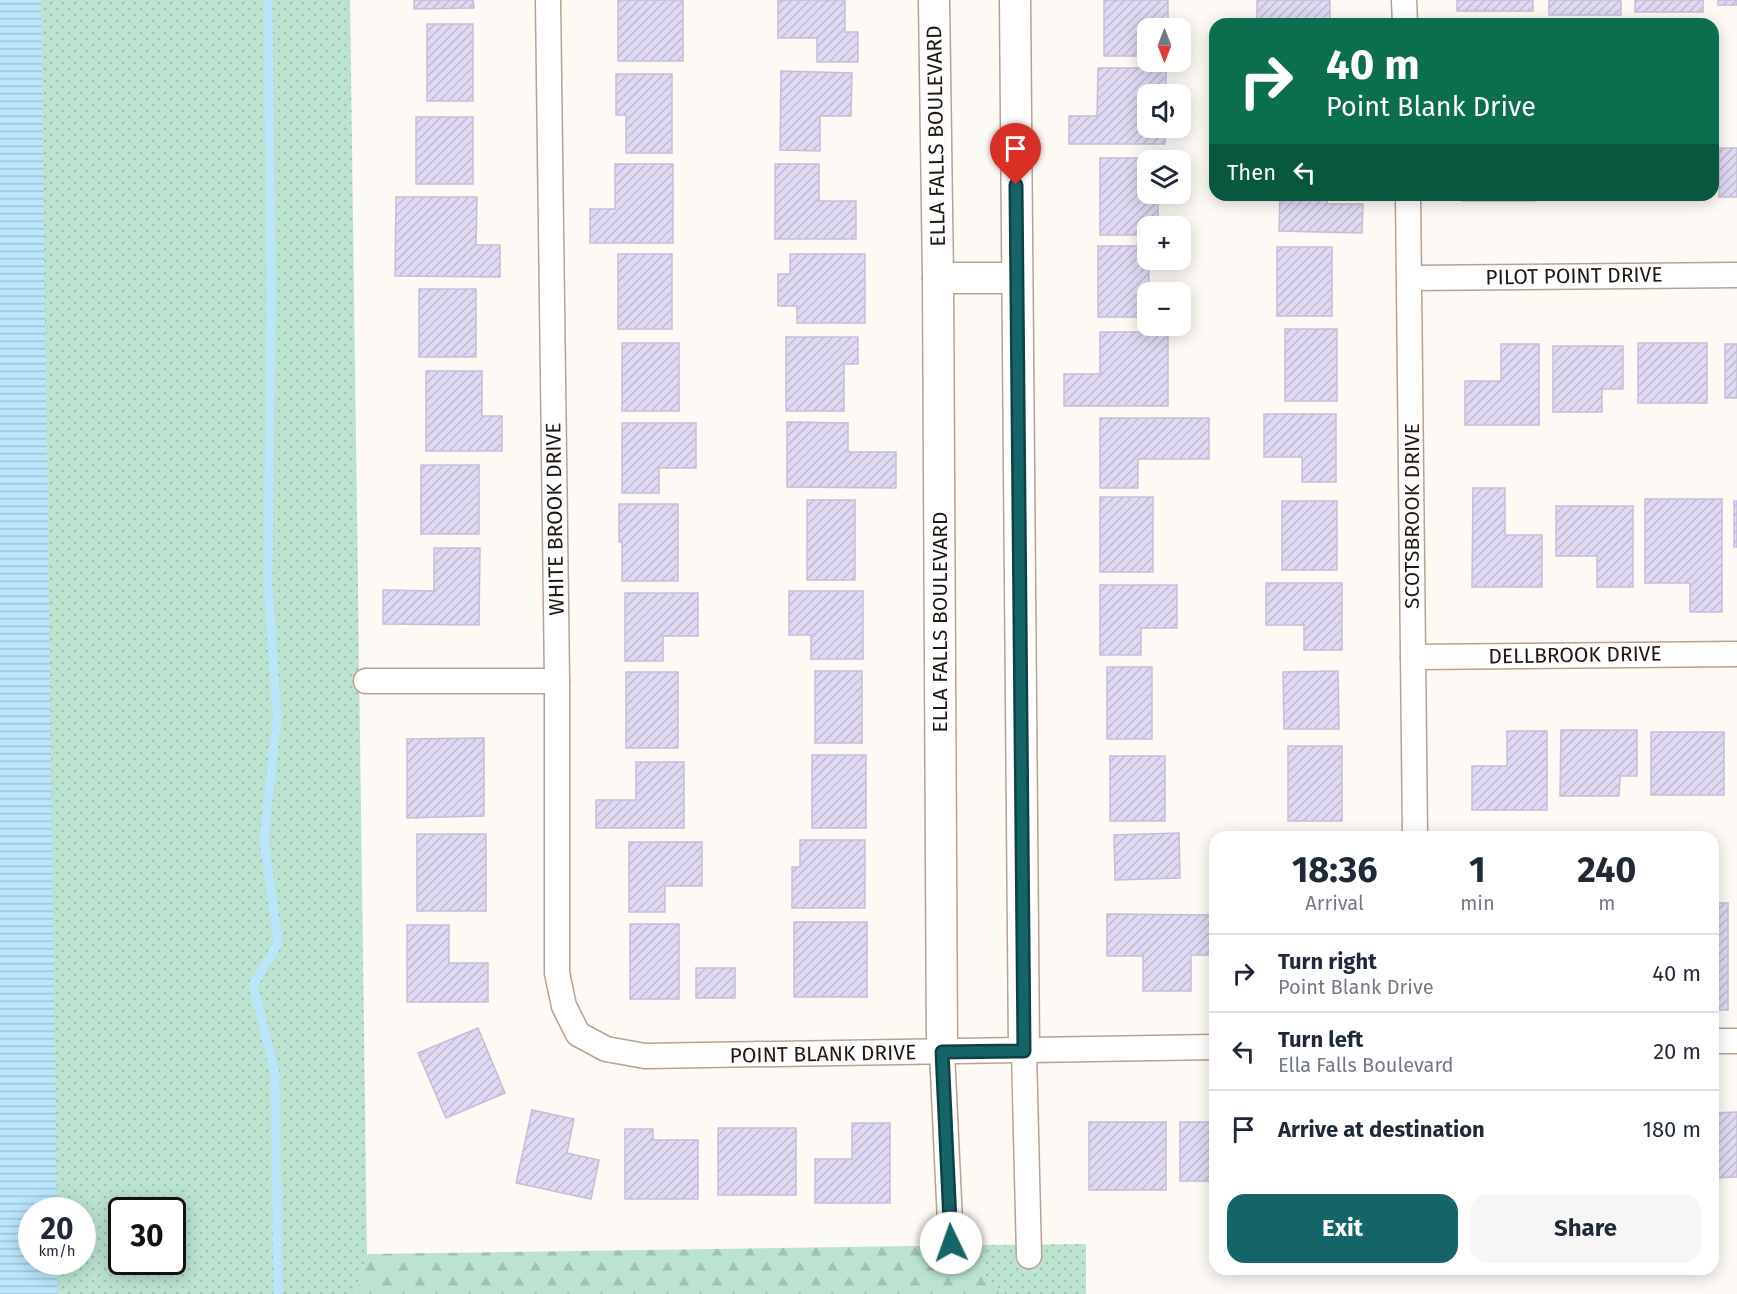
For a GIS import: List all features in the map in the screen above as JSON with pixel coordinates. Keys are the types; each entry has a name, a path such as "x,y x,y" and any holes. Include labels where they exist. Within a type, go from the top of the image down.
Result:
{"street":[{"name":"WHITE BROOK DRIVE","path":"548,0 557,681 557,973 564,1006 578,1034"},
{"name":"ELLA FALLS BOULEVARD","path":"934,0 938,278 942,1052 951,1243"},
{"path":"1015,0 1024,1051 1029,1256"},
{"path":"1404,0 1405,18"},
{"name":"SCOTSBROOK DRIVE","path":"1408,201 1415,831"},
{"name":"PILOT POINT DRIVE","path":"1410,278 1737,275"},
{"path":"938,278 1017,278"},
{"name":"DELLBROOK DRIVE","path":"1413,657 1737,654"},
{"path":"366,681 557,681"},
{"name":"POINT BLANK DRIVE","path":"578,1034 606,1049 645,1056 1209,1047"},
{"path":"1719,1041 1737,1041"}],"green space":[{"path":"0,0 350,0 367,1254 355,1294 0,1294"},
{"path":"1086,1244 1086,1294 1005,1294 982,1274 980,1245"},
{"path":"980,1245 982,1274 1005,1294 355,1294 367,1254"}],"water":[{"path":"0,0 41,0 57,1197 18,1197 18,1275 57,1275 58,1294 0,1294"}],"building":[{"path":"414,0 473,0 474,8 414,9"},
{"path":"618,0 683,0 683,61 618,61"},
{"path":"778,0 845,0 845,32 858,32 858,62 817,62 817,38 778,38"},
{"path":"1104,0 1168,0 1168,18 1137,18 1137,56 1104,56"},
{"path":"1257,0 1330,0 1330,18 1257,18"},
{"path":"1457,0 1533,0 1533,11 1457,11"},
{"path":"1549,0 1621,0 1621,15 1549,15"},
{"path":"1635,0 1703,0 1703,12 1635,12"},
{"path":"1718,0 1737,0 1737,5 1718,5"},
{"path":"427,24 473,24 473,101 427,101"},
{"path":"1098,68 1137,68 1137,72 1166,72 1166,84 1137,84 1137,138 1165,138 1165,144 1069,144 1069,116 1097,116"},
{"path":"781,71 852,73 851,116 820,116 820,151 780,150"},
{"path":"616,74 672,74 672,153 626,153 626,115 616,115"},
{"path":"416,117 473,117 473,184 416,184"},
{"path":"1719,148 1737,148 1737,197 1719,197"},
{"path":"1100,158 1137,158 1137,204 1158,204 1158,216 1137,216 1137,235 1100,235"},
{"path":"615,164 673,164 673,243 590,243 590,209 615,209"},
{"path":"775,164 819,164 819,201 856,201 856,239 775,239"},
{"path":"396,197 477,197 476,245 500,245 500,277 395,276"},
{"path":"1280,201 1363,204 1362,233 1279,231"},
{"path":"1098,246 1137,246 1137,270 1149,270 1149,282 1137,282 1137,317 1098,317"},
{"path":"1277,247 1332,247 1332,316 1277,316"},
{"path":"618,254 672,254 672,329 618,329"},
{"path":"790,254 865,254 865,323 797,323 797,306 778,306 778,274 790,274"},
{"path":"419,289 476,289 476,357 419,357"},
{"path":"1285,329 1337,329 1337,401 1285,401"},
{"path":"1100,332 1137,332 1137,336 1168,336 1168,406 1064,406 1064,374 1100,374"},
{"path":"786,337 858,337 858,364 844,364 844,411 786,411"},
{"path":"622,343 679,343 679,411 622,411"},
{"path":"1638,343 1707,343 1707,403 1638,403"},
{"path":"1501,344 1539,344 1539,425 1465,425 1465,381 1501,381"},
{"path":"1725,344 1737,344 1737,398 1725,398"},
{"path":"1553,346 1623,346 1623,389 1602,389 1602,412 1553,412"},
{"path":"426,371 482,371 482,416 502,416 502,451 426,451"},
{"path":"1264,414 1336,414 1336,482 1302,482 1302,457 1264,457"},
{"path":"1100,418 1209,418 1209,459 1138,459 1138,488 1100,488"},
{"path":"787,422 848,423 848,452 896,452 896,488 787,487"},
{"path":"622,423 696,423 696,468 659,468 659,493 622,493"},
{"path":"421,465 479,465 479,534 421,534"},
{"path":"1473,488 1505,488 1505,535 1542,535 1542,587 1472,587"},
{"path":"1100,497 1153,497 1153,572 1100,572"},
{"path":"1645,499 1722,499 1722,612 1690,612 1690,583 1645,583"},
{"path":"807,500 855,500 855,580 807,580"},
{"path":"1282,501 1337,501 1337,570 1282,570"},
{"path":"1734,501 1737,501 1737,547 1734,547"},
{"path":"619,504 678,504 678,581 622,581"},
{"path":"1556,506 1633,506 1633,587 1597,587 1597,556 1556,556"},
{"path":"434,548 480,548 479,625 383,624 383,590 434,591"},
{"path":"1266,583 1342,583 1342,650 1304,650 1304,625 1266,625"},
{"path":"1100,585 1177,585 1177,628 1141,628 1141,655 1100,655"},
{"path":"789,591 863,591 863,659 811,659 811,635 789,635"},
{"path":"625,593 698,593 698,636 663,636 663,661 625,661"},
{"path":"1107,667 1152,667 1152,739 1107,739"},
{"path":"815,671 862,671 862,743 815,743"},
{"path":"1338,671 1339,729 1284,729 1283,672"},
{"path":"626,672 678,672 678,748 626,748"},
{"path":"1561,730 1637,730 1637,776 1620,776 1619,796 1560,796"},
{"path":"1507,731 1547,731 1547,810 1472,810 1472,766 1507,766"},
{"path":"1651,732 1724,732 1724,795 1651,795"},
{"path":"484,738 484,816 407,818 407,739"},
{"path":"1288,746 1342,746 1342,821 1288,821"},
{"path":"812,755 866,755 866,828 812,828"},
{"path":"1110,756 1165,756 1165,821 1110,821"},
{"path":"636,762 684,762 684,828 596,828 596,800 636,800"},
{"path":"1179,833 1180,878 1115,880 1114,835"},
{"path":"417,834 486,834 486,911 417,911"},
{"path":"800,840 865,840 865,908 792,908 792,867 800,867"},
{"path":"629,842 702,842 702,886 665,886 665,912 629,912"},
{"path":"1719,903 1728,903 1728,1010 1719,1010"},
{"path":"1107,914 1209,915 1209,955 1191,955 1191,991 1143,991 1143,956 1107,956"},
{"path":"794,922 867,922 867,997 794,997"},
{"path":"630,924 679,924 679,999 630,999"},
{"path":"407,925 449,925 449,963 488,963 488,1002 407,1002"},
{"path":"696,968 735,968 735,998 696,998"},
{"path":"478,1028 505,1093 446,1118 418,1053"},
{"path":"532,1110 574,1119 567,1153 599,1160 591,1199 516,1183"},
{"path":"1737,1112 1737,1177 1719,1178 1719,1113"},
{"path":"1089,1122 1166,1122 1166,1190 1089,1190"},
{"path":"1180,1122 1209,1122 1209,1181 1180,1181"},
{"path":"852,1123 890,1123 890,1203 815,1203 815,1159 852,1159"},
{"path":"718,1128 796,1128 796,1195 718,1195"},
{"path":"625,1129 653,1129 653,1140 698,1140 698,1199 625,1199"}],"waterway":[{"path":"268,0 271,293 268,585 277,717 264,839 278,943 253,985 275,1073 278,1294"}],"route":[{"path":"951,1243 942,1052 1024,1051 1016,185"}]}
